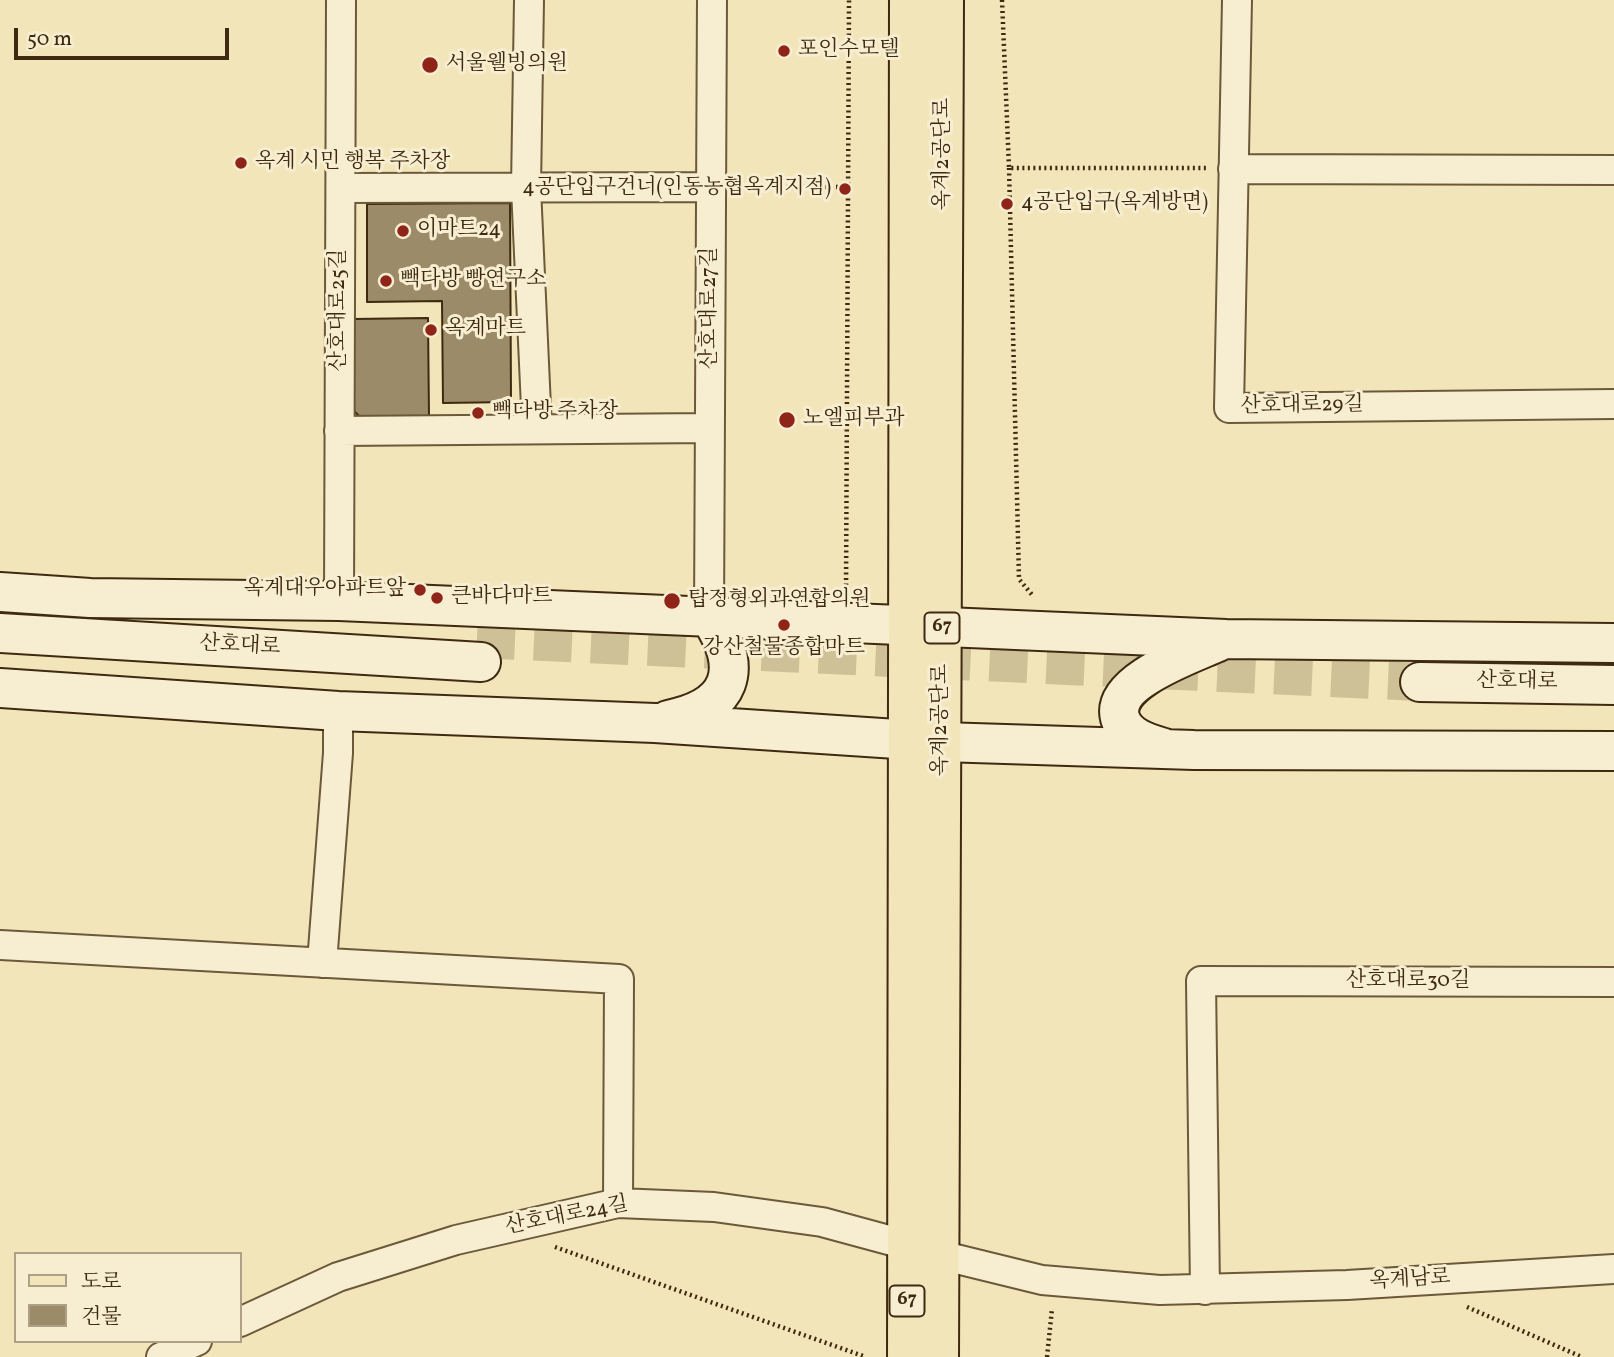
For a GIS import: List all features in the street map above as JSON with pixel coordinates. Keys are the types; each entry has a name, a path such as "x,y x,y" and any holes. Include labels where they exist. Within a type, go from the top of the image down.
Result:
{"main road":[{"name":"옥계2공단로","path":"907,1357 923,1250 925,741 925,626 909,0"},
{"name":"옥계2공단로","path":"925,626 944,0"},
{"name":"옥계2공단로","path":"923,1250 939,1357"}],"street":[{"name":"산호대로25길","path":"339,601 341,0"},
{"path":"529,0 526,188 537,429"},
{"name":"산호대로27길","path":"709,617 712,0"},
{"name":"산호대로29길","path":"1237,0 1229,408 1614,404"},
{"path":"1233,169 1614,170"},
{"path":"341,188 711,187"},
{"path":"340,431 710,428"},
{"path":"0,592 90,598 339,601 1226,639 1614,643"},
{"name":"산호대로","path":"0,612 479,650 0,633"},
{"path":"655,723 699,710 714,701 729,680 729,659 725,646 709,617"},
{"path":"1164,749 1144,742 1124,727 1119,710 1124,695 1146,676 1226,639"},
{"name":"산호대로","path":"1614,685 1421,693 1614,709"},
{"path":"0,688 338,710 655,723 925,741 1164,749 1614,751"},
{"path":"322,962 338,753 338,710"},
{"path":"0,945 619,979 618,1203"},
{"name":"산호대로30길","path":"1205,1290 1201,981 1614,982"},
{"name":"산호대로24길","path":"242,1321 338,1277 456,1240 618,1203 714,1207 822,1222 923,1250"},
{"name":"옥계남로","path":"923,1250 1042,1280 1160,1290 1347,1285 1614,1269"},
{"path":"161,1357 192,1343"}],"path":[{"path":"846,622 849,0"},
{"path":"1002,0 1019,579 1036,600"},
{"path":"1009,168 1233,169"},
{"path":"711,187 848,187"},
{"path":"505,1229 866,1357"},
{"path":"1047,1357 1055,1281"},
{"path":"1458,1303 1582,1357"}],"building":[{"path":"510,203 511,402 443,403 442,301 367,302 367,204"},
{"path":"428,318 429,417 361,418 354,411 353,319"}],"tunnel":[{"path":"477,639 1420,682"}],"place":[{"name":"포인수모텔","path":"784,51"},
{"name":"서울웰빙의원","path":"430,65"},
{"name":"옥계 시민 행복 주차장","path":"241,163"},
{"name":"4공단입구건너(인동농협옥계지점)","path":"845,189"},
{"name":"4공단입구(옥계방면)","path":"1007,204"},
{"name":"이마트24","path":"403,231"},
{"name":"빽다방 빵연구소","path":"386,281"},
{"name":"옥계마트","path":"431,330"},
{"name":"빽다방 주차장","path":"478,413"},
{"name":"노엘피부과","path":"787,420"},
{"name":"옥계대우아파트앞","path":"420,590"},
{"name":"큰바다마트","path":"437,598"},
{"name":"탑정형외과연합의원","path":"672,601"},
{"name":"강산철물종합마트","path":"784,625"}]}
